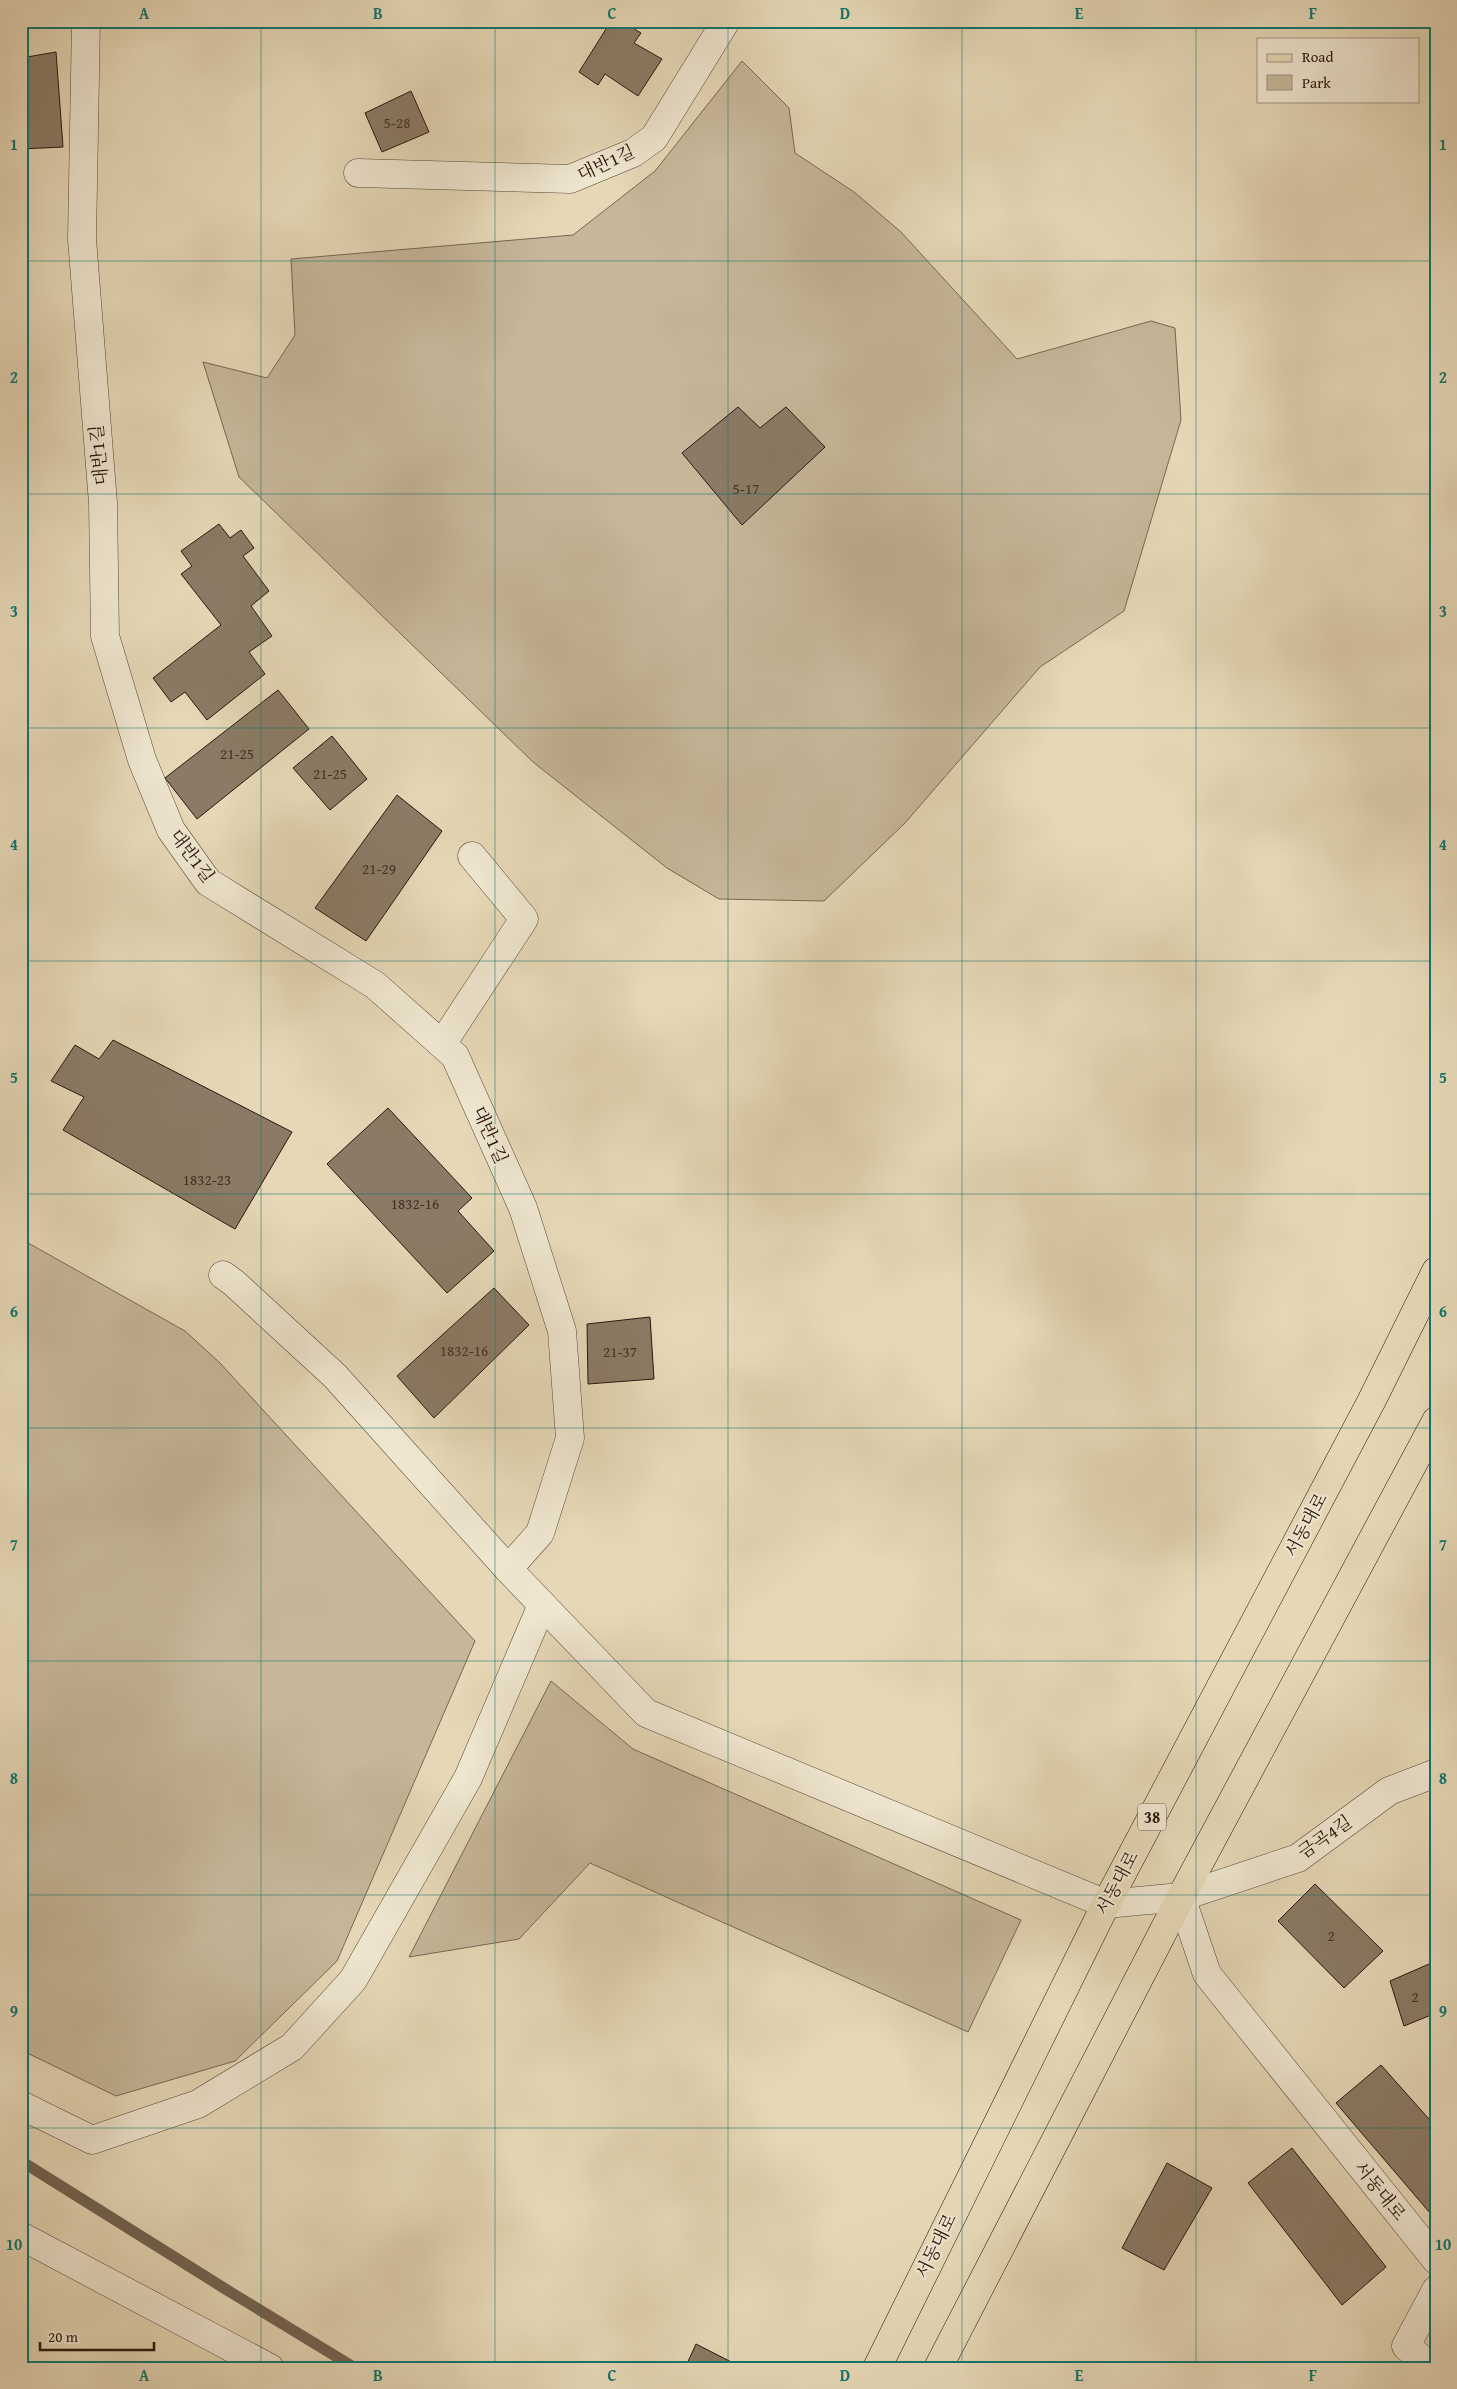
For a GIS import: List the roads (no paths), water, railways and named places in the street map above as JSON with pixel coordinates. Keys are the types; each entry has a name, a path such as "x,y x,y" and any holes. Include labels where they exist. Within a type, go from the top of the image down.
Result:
{"main road":[{"name":"서동대로","path":"877,2368 1106,1904 1372,1400 1436,1270"},
{"path":"938,2368 1181,1897 1436,1421"}],"street":[{"name":"대반1길","path":"86,21 82,240 103,503 105,636 142,760 171,830 208,882 375,985 455,1056 523,1208 562,1331 570,1438 540,1534 508,1569"},
{"name":"대반1길","path":"358,173 570,180 633,153 654,138 726,21"},
{"path":"442,1044 524,919 472,856"},
{"path":"222,1274 234,1282 336,1376 508,1569 646,1713 1106,1904"},
{"path":"21,2105 92,2140 198,2104 292,2047 353,1980 468,1778 542,1605"},
{"name":"금곡4길","path":"1106,1904 1181,1897 1298,1858 1389,1791 1436,1773"},
{"name":"서동대로","path":"1181,1897 1207,1974 1436,2260"},
{"path":"21,2236 270,2368"},
{"path":"1432,2368 1406,2346 1436,2290"}],"waterway":[{"path":"21,2161 355,2368"}]}
